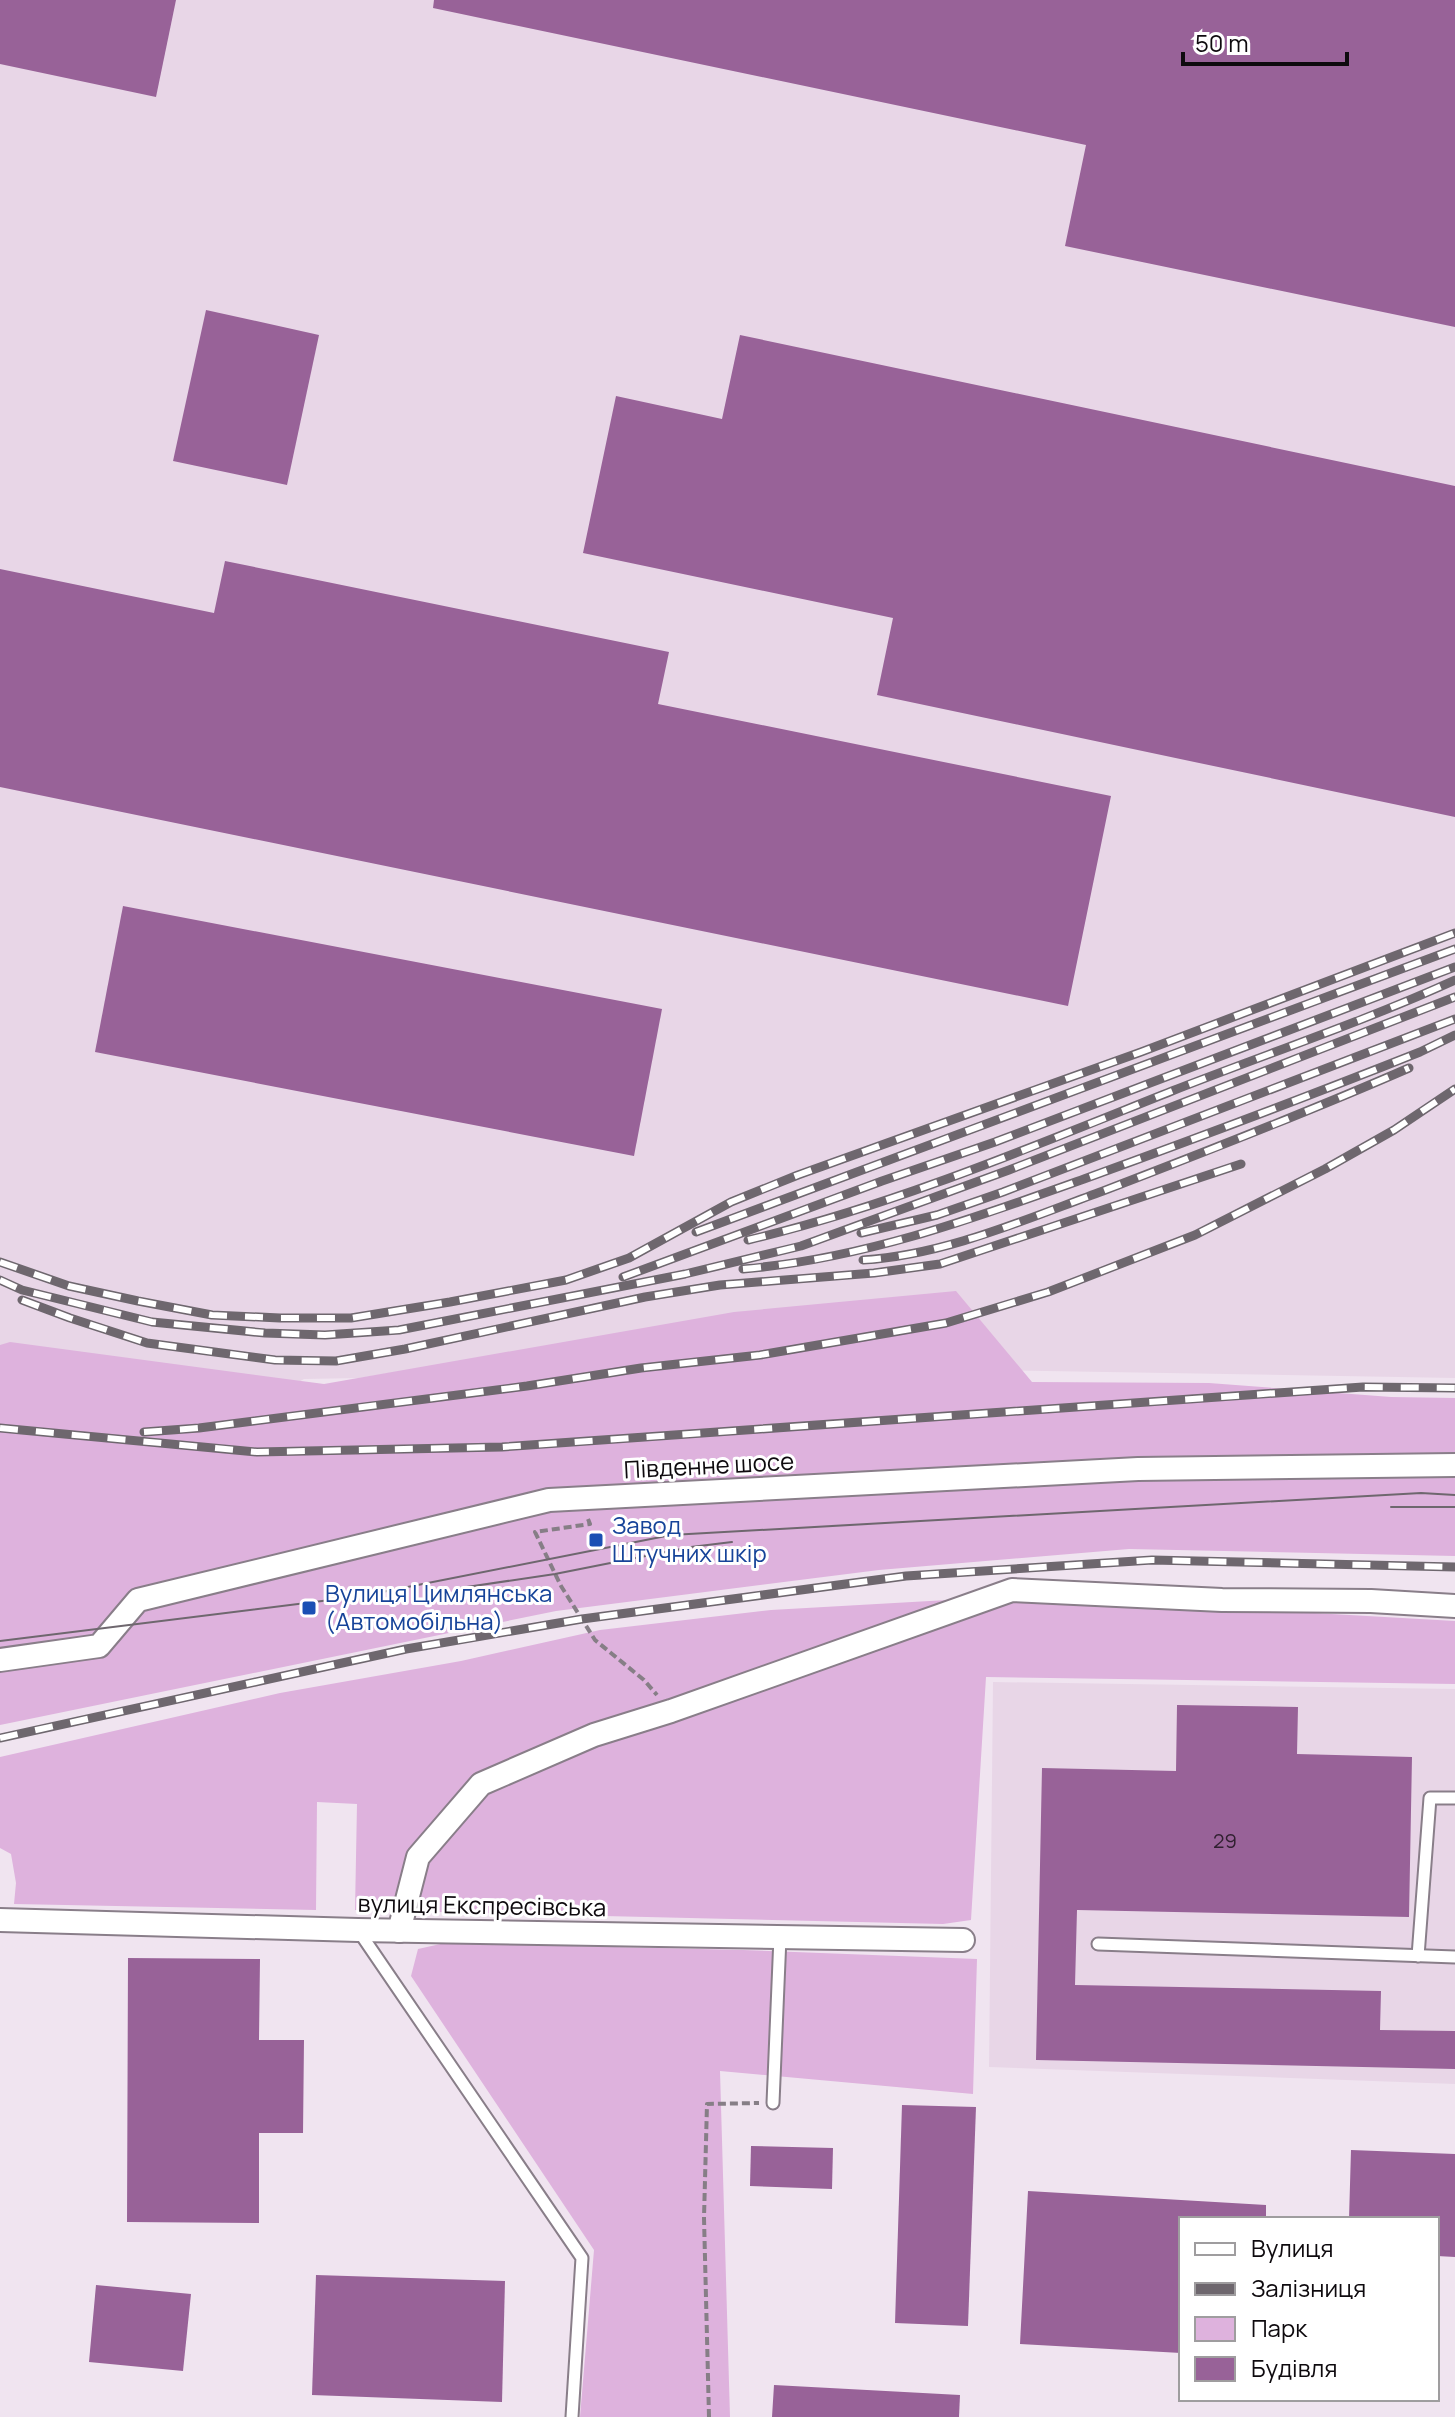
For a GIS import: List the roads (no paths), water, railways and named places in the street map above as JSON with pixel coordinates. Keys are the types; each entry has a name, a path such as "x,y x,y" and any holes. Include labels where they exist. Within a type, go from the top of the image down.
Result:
{"street":[{"name":"Південне шосе","path":"0,1660 99,1646 138,1600 549,1500 1138,1469 1455,1465"},
{"path":"399,1931 418,1857 481,1784 594,1735 671,1711 1012,1590 1222,1600 1371,1601 1455,1606"},
{"name":"вулиця Експресівська","path":"0,1920 399,1931 963,1940"}],"lane":[{"path":"1418,1956 1430,1798 1455,1798"},
{"path":"358,1930 582,2258 572,2417"},
{"path":"773,2103 780,1937"},
{"path":"1098,1944 1455,1957"}],"tram line":[{"path":"0,1641 362,1596 671,1535 1421,1493 1455,1495"},
{"path":"1391,1507 1455,1507"},
{"path":"460,1588 732,1542"}],"railway":[{"path":"0,1262 69,1286 138,1301 212,1315 280,1318 351,1318 566,1280 629,1258 731,1202 798,1175 1141,1052 1455,933"},
{"path":"696,1232 1455,949"},
{"path":"623,1277 995,1142 1455,967"},
{"path":"748,1240 856,1210 962,1173 1350,1024 1455,980"},
{"path":"0,1280 22,1290 152,1322 265,1333 325,1335 399,1330 685,1274 801,1246 1009,1170 1455,997"},
{"path":"861,1233 937,1215 1003,1192 1455,1019"},
{"path":"743,1269 874,1247 958,1222 1253,1117 1420,1052 1455,1035"},
{"path":"863,1260 924,1251 1015,1224 1218,1147 1409,1068"},
{"path":"144,1432 199,1428 527,1386 641,1368 760,1355 946,1323 1048,1292 1195,1235 1325,1169 1394,1130 1455,1089"},
{"path":"22,1300 147,1343 275,1360 336,1361 645,1297 720,1285 874,1273 940,1264 1241,1164"},
{"path":"0,1428 257,1452 502,1447 1363,1387 1455,1388"},
{"path":"0,1738 406,1649 582,1619 906,1576 1152,1560 1455,1567"}],"place":[{"name":"Завод Штучних шкір","path":"596,1540"},
{"name":"Вулиця Цимлянська (Автомобільна)","path":"309,1608"}]}
